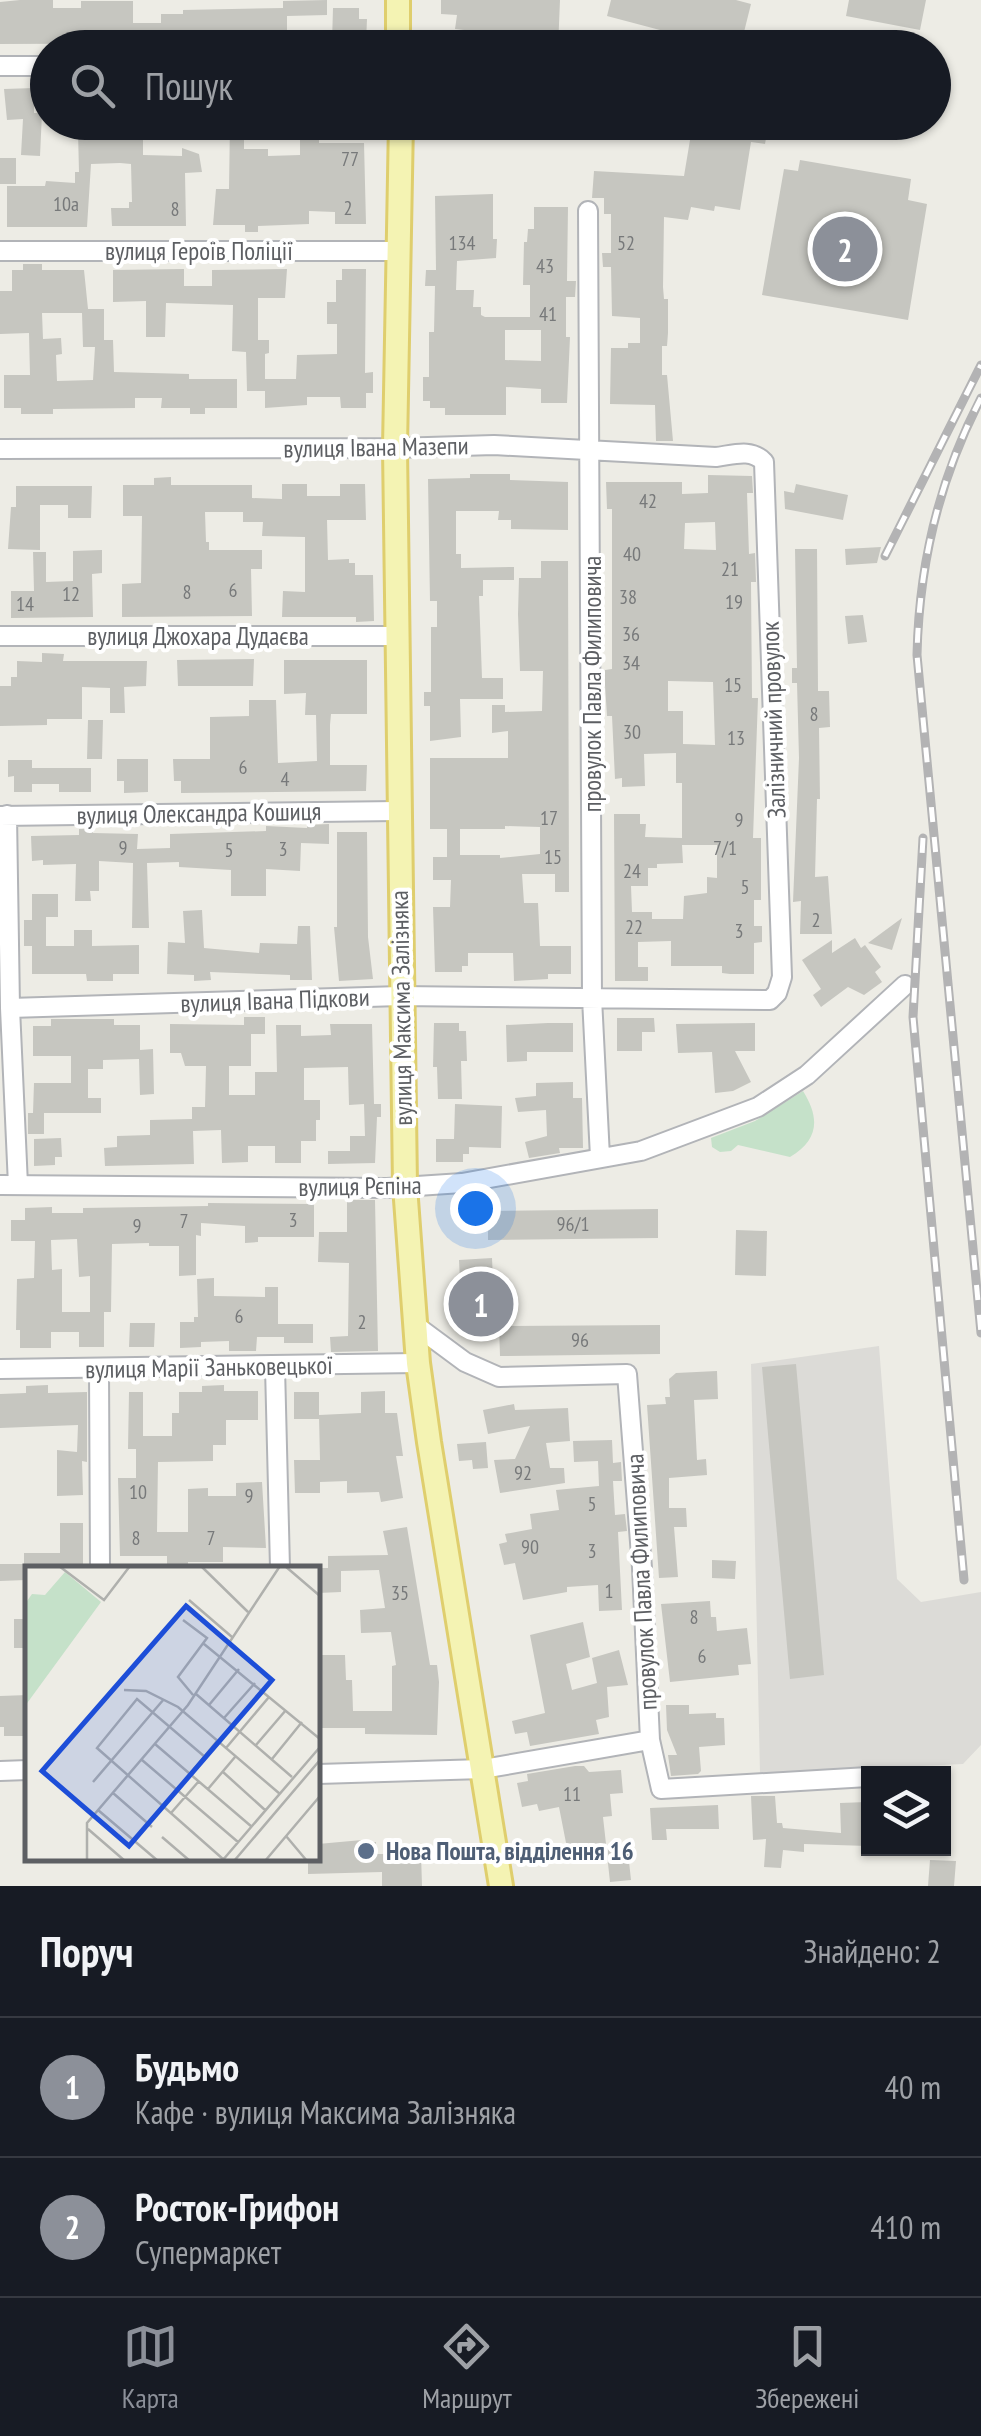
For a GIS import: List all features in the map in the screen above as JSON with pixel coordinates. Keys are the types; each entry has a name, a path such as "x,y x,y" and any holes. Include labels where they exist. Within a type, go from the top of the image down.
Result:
{"main road":[{"path":"398,0 398,30"},
{"name":"вулиця Максима Залізняка","path":"401,140 394,448 405,1186 418,1362 501,1886"}],"street":[{"path":"0,66 30,66"},
{"name":"провулок Павла Филиповича","path":"588,212 592,998 600,1157"},
{"name":"вулиця Героїв Поліції","path":"0,252 399,251"},
{"name":"вулиця Івана Мазепи","path":"0,449 494,444 716,457 751,453"},
{"name":"Залізничний провулок","path":"751,453 764,462 782,977 778,993"},
{"name":"вулиця Джохара Дудаєва","path":"0,636 396,636"},
{"name":"вулиця Олександра Кошиця","path":"4,816 398,811"},
{"path":"4,816 10,1008 9,1185"},
{"name":"вулиця Рєпіна","path":"9,1185 462,1183 641,1151 758,1108 807,1075 904,985"},
{"name":"вулиця Івана Підкови","path":"10,1008 400,996 770,1000 778,993"},
{"name":"провулок Павла Филиповича","path":"415,1324 465,1362 499,1377 627,1374 650,1740 662,1789 861,1777"},
{"name":"вулиця Марії Заньковецької","path":"0,1369 418,1362"},
{"path":"274,1367 280,1566"},
{"path":"99,1370 100,1566"},
{"path":"320,1774 482,1768 650,1740"}],"shaded area":[{"path":"879,1346 897,1579 921,1602 981,1592 981,1745 963,1764 760,1773 751,1364"}],"green space":[{"path":"803,1091 812,1110 814,1128 807,1143 790,1157 738,1145 731,1151 720,1152 712,1147 711,1138 755,1121"}],"building":[{"path":"53,0 53,8 81,8 81,1 133,1 133,23 161,23 161,14 183,14 183,10 283,8 283,1 327,0 327,15 287,16 287,30 30,30 30,44 0,44 0,2"},
{"path":"441,0 560,0 559,30 455,29 457,15 441,14"},
{"path":"611,0 736,0 751,4 744,30 660,30 607,16"},
{"path":"849,0 926,0 920,30 846,16"},
{"path":"333,8 359,8 359,19 367,19 367,30 332,30"},
{"path":"30,88 30,140 41,140 40,156 21,155 23,119 7,120 4,89"},
{"path":"78,140 143,140 143,155 182,156 182,148 199,154 202,172 185,173 186,226 112,226 111,208 129,208 132,202 131,164 120,163 91,164 87,227 7,227 7,186 45,186 46,181 75,183 75,172 79,172"},
{"path":"230,140 244,140 244,149 268,149 268,156 300,155 300,140 364,143 366,224 335,224 335,212 309,211 309,224 258,226 258,232 245,232 245,225 213,225 216,189 229,189"},
{"path":"690,140 766,140 765,144 751,142 740,210 691,207 688,220 664,217 663,287 664,299 668,299 668,333 667,346 662,346 662,375 667,375 673,441 656,441 655,405 610,404 611,348 640,343 640,318 612,316 611,267 603,267 602,253 611,253 611,214 604,214 604,198 592,198 594,171 684,176"},
{"path":"0,158 16,158 16,184 0,184"},
{"path":"800,160 911,179 908,200 927,204 908,320 762,295 784,169 798,171"},
{"path":"493,194 496,258 457,261 456,290 474,290 473,307 481,307 485,317 530,317 530,285 523,285 524,242 528,229 534,229 534,207 568,207 567,281 576,281 575,297 566,297 566,337 570,337 567,403 541,403 541,389 506,387 506,415 445,415 445,408 430,408 430,401 423,401 423,377 429,377 429,332 434,332 435,286 425,286 426,270 436,270 435,196","holes":["505,330 541,330 541,361 505,360"]},
{"path":"23,264 42,264 42,270 84,270 88,309 104,309 104,340 113,340 114,372 237,379 237,408 205,408 205,414 190,414 190,408 161,408 162,398 135,398 135,408 53,409 53,414 21,414 21,408 4,408 4,375 30,375 29,333 0,334 0,291 12,291 12,270 23,270","holes":["42,313 82,313 83,347 95,347 93,380 57,381 56,355 62,354 61,338 43,339"]},
{"path":"184,269 184,286 212,286 212,270 287,269 285,298 258,298 258,340 269,340 265,379 296,379 297,355 337,354 337,324 327,324 327,302 336,302 336,280 342,280 342,269 366,269 365,373 373,372 373,393 366,393 366,408 341,408 340,397 307,397 307,405 265,408 265,391 247,391 246,352 232,351 233,305 166,303 165,337 146,337 146,301 113,302 113,270"},
{"path":"470,474 510,474 510,480 568,482 568,530 511,529 511,520 498,520 499,511 456,511 456,554 461,554 461,568 514,567 514,580 483,580 483,596 479,596 482,678 503,678 503,699 460,699 461,737 430,741 430,706 424,706 424,692 431,692 431,627 437,627 437,601 430,601 428,479 470,478"},
{"path":"708,475 752,476 753,493 747,493 749,554 755,553 756,582 751,582 752,698 758,698 753,838 761,838 761,900 754,900 754,926 762,926 762,942 754,943 754,974 730,974 722,973 722,966 671,966 671,941 638,942 638,967 648,967 648,981 615,981 614,814 640,814 640,824 646,824 645,837 682,838 682,783 676,783 676,753 644,754 645,786 622,787 622,778 615,779 612,716 607,716 605,685 605,670 612,669 612,509 607,509 606,482 682,482 682,494 708,493","holes":["715,522 716,550 684,549 685,523","668,681 713,682 715,745 683,744 683,711 668,711","682,845 717,845 717,878 707,877 707,893 684,896 683,919 652,919 652,912 632,912 631,886 648,886 648,868 683,863"]},
{"path":"171,477 171,485 252,485 252,498 282,499 282,484 307,484 307,496 340,496 340,484 365,484 366,520 327,520 328,560 349,559 349,563 355,563 355,575 373,575 374,621 356,622 356,617 282,617 283,591 305,592 305,537 262,536 263,522 243,522 243,512 205,512 206,542 209,550 262,550 262,569 251,569 252,616 122,617 122,584 141,583 142,516 123,516 123,485 154,485 154,478"},
{"path":"796,484 848,495 843,520 785,509 784,491 794,493"},
{"path":"16,486 92,486 91,518 68,518 68,505 40,505 40,550 8,549"},
{"path":"881,547 877,563 846,565 845,549"},
{"path":"795,549 817,549 818,691 829,691 830,727 819,728 815,877 828,876 832,934 800,934 801,901 793,902 799,758 797,683 792,683 792,668 797,668"},
{"path":"102,550 102,573 92,574 93,617 11,618 11,591 34,591 33,552 46,552 46,582 73,581 73,551"},
{"path":"541,561 568,561 569,892 555,892 555,874 522,874 524,903 538,903 540,946 571,946 571,974 514,981 513,953 468,953 468,966 462,966 462,972 435,972 433,907 450,907 451,880 433,880 433,857 447,857 447,829 430,829 430,758 508,758 508,731 492,733 492,705 505,705 505,712 542,711 543,671 520,671 518,614 519,578 541,578","holes":["540,827 540,854 500,858 460,855 460,829"]},
{"path":"863,615 867,642 848,644 845,616"},
{"path":"42,653 64,654 63,661 147,661 146,686 124,687 125,713 110,713 110,688 82,687 82,719 47,719 47,725 0,726 0,686 11,686 11,677 17,677 17,661 42,662"},
{"path":"254,659 253,686 178,686 177,660"},
{"path":"284,660 367,660 367,714 331,714 330,725 330,765 367,765 366,791 181,793 181,781 174,781 173,759 210,759 210,717 249,716 249,700 276,700 278,763 317,761 316,715 305,715 306,693 284,694"},
{"path":"88,720 103,720 102,759 87,759"},
{"path":"117,759 148,759 148,792 124,793 124,781 117,781"},
{"path":"8,760 32,760 32,768 91,768 91,792 59,792 59,784 32,784 32,792 14,792 14,776 8,777"},
{"path":"329,824 329,844 301,843 300,871 266,869 266,896 231,896 231,870 179,867 179,862 147,863 149,928 132,928 133,863 99,861 99,891 90,891 91,901 75,901 76,864 43,865 43,860 32,861 31,836 79,835 79,829 138,834 137,849 170,848 170,834 266,831 266,826 307,828"},
{"path":"337,832 367,832 368,937 373,979 339,981 334,927"},
{"path":"32,894 58,894 58,917 46,917 46,946 74,946 74,930 92,930 92,946 139,945 139,974 113,974 113,981 87,981 86,974 32,974 32,946 24,946 24,920 32,920"},
{"path":"202,910 204,948 259,953 260,943 297,944 298,926 310,926 312,980 290,980 290,975 210,972 211,980 194,981 194,975 167,974 168,942 185,943 183,911"},
{"path":"902,918 892,950 868,943"},
{"path":"855,938 881,967 875,972 882,982 864,995 848,987 821,1007 813,995 821,989 802,960 832,940 832,953"},
{"path":"244,1017 265,1017 265,1034 251,1034 251,1066 229,1066 229,1095 255,1095 255,1072 277,1072 276,1025 301,1025 301,1036 331,1035 330,1024 372,1024 374,1104 381,1104 375,1163 328,1164 328,1151 350,1151 350,1136 365,1136 364,1104 349,1105 348,1067 304,1068 304,1100 320,1100 320,1120 316,1120 316,1141 301,1141 301,1163 275,1163 275,1146 248,1146 248,1162 222,1163 221,1130 193,1131 194,1164 105,1166 104,1148 117,1147 117,1136 150,1135 150,1120 192,1119 192,1107 205,1107 206,1066 185,1066 181,1053 170,1053 170,1024 244,1025"},
{"path":"617,1018 654,1018 655,1032 642,1032 642,1051 617,1051"},
{"path":"51,1019 114,1019 114,1025 140,1025 140,1050 153,1049 154,1094 140,1095 139,1059 103,1060 103,1069 88,1069 88,1098 101,1098 101,1113 44,1113 44,1134 28,1134 34,1083 71,1083 71,1056 33,1056 33,1026 51,1026"},
{"path":"434,1023 459,1023 459,1031 466,1031 467,1061 461,1061 462,1099 438,1099 437,1067 433,1067"},
{"path":"573,1023 573,1052 527,1052 527,1061 507,1062 506,1025"},
{"path":"755,1023 755,1051 735,1051 751,1082 733,1091 715,1093 712,1052 678,1053 676,1024"},
{"path":"573,1082 573,1098 582,1098 583,1148 559,1148 560,1153 529,1158 525,1142 547,1136 546,1110 518,1112 515,1098 536,1096 536,1083"},
{"path":"455,1104 502,1106 501,1148 469,1147 463,1162 436,1162 436,1139 454,1139"},
{"path":"61,1138 62,1157 55,1157 55,1165 34,1166 34,1139"},
{"path":"347,1200 375,1200 378,1351 331,1352 330,1337 348,1336 349,1263 318,1262 319,1232 347,1232"},
{"path":"314,1204 314,1237 258,1237 258,1242 245,1243 245,1226 201,1223 201,1236 196,1235 196,1275 179,1276 179,1246 112,1244 111,1312 104,1312 104,1347 79,1347 79,1332 51,1332 51,1348 20,1348 20,1330 16,1330 17,1279 34,1278 35,1241 11,1241 11,1220 25,1220 25,1208 52,1207 52,1213 83,1213 83,1208","holes":["77,1239 79,1277 90,1276 90,1312 62,1312 62,1269 52,1270 51,1240"]},
{"path":"658,1209 658,1238 488,1240 488,1211"},
{"path":"736,1230 767,1231 766,1276 735,1275"},
{"path":"492,1258 495,1321 462,1323 459,1260"},
{"path":"214,1278 214,1296 265,1297 265,1287 278,1287 278,1324 313,1324 313,1343 284,1343 284,1337 257,1337 256,1351 229,1351 229,1341 180,1348 180,1322 194,1322 194,1317 198,1317 197,1279"},
{"path":"130,1323 155,1323 154,1347 129,1347"},
{"path":"660,1325 660,1354 500,1356 499,1326"},
{"path":"796,1364 824,1675 790,1679 762,1367"},
{"path":"717,1371 718,1399 694,1400 697,1460 706,1459 707,1475 669,1478 669,1508 686,1508 687,1527 674,1527 678,1577 659,1578 647,1405 666,1404 665,1397 670,1397 669,1379 676,1373"},
{"path":"48,1385 48,1393 87,1392 83,1495 57,1496 57,1450 77,1452 78,1425 0,1428 0,1394 26,1393 26,1386"},
{"path":"224,1385 224,1391 258,1391 258,1420 226,1420 226,1445 213,1445 213,1461 158,1462 157,1532 188,1532 188,1489 208,1488 208,1496 236,1496 236,1483 262,1482 266,1548 223,1547 223,1562 188,1562 188,1566 167,1566 167,1556 120,1556 118,1478 136,1478 136,1449 128,1449 129,1392 143,1392 143,1436 172,1436 172,1413 179,1413 179,1392 202,1392 202,1386"},
{"path":"385,1391 385,1413 397,1413 403,1456 396,1456 403,1498 381,1502 379,1492 347,1493 347,1481 320,1482 320,1493 295,1493 294,1460 320,1460 319,1415 361,1413 361,1392"},
{"path":"294,1392 319,1392 319,1419 294,1419"},
{"path":"514,1404 515,1410 568,1408 570,1441 546,1443 550,1468 564,1468 565,1483 500,1493 494,1460 515,1459 530,1426 488,1434 483,1410"},
{"path":"612,1440 613,1463 621,1462 622,1481 613,1481 615,1515 625,1514 627,1531 618,1532 622,1610 599,1611 598,1585 567,1587 567,1592 523,1600 515,1563 504,1565 499,1544 507,1542 505,1534 532,1529 530,1514 559,1510 556,1490 599,1486 598,1461 574,1462 573,1441"},
{"path":"486,1442 488,1468 473,1469 472,1460 459,1461 457,1444"},
{"path":"60,1523 83,1523 83,1566 25,1566 25,1580 0,1581 0,1564 24,1564 24,1553 60,1553"},
{"path":"407,1527 430,1665 437,1665 437,1735 365,1734 365,1728 320,1728 320,1655 345,1655 346,1680 352,1680 353,1711 392,1711 392,1666 396,1665 391,1632 361,1633 360,1610 385,1608 379,1570 341,1571 341,1592 320,1593 320,1568 328,1568 328,1556 388,1555 383,1531"},
{"path":"712,1560 736,1561 735,1579 712,1578"},
{"path":"710,1601 717,1631 747,1628 751,1664 738,1665 739,1675 670,1682 661,1604"},
{"path":"14,1619 25,1619 25,1648 14,1648"},
{"path":"583,1622 590,1657 566,1664 572,1690 597,1683 592,1658 619,1650 628,1685 607,1687 609,1717 596,1720 599,1734 530,1746 527,1732 515,1734 512,1721 545,1713 530,1635"},
{"path":"25,1695 25,1736 4,1736 4,1727 0,1727 0,1696"},
{"path":"666,1705 689,1705 689,1714 716,1713 716,1718 724,1718 725,1745 699,1747 698,1774 671,1776 668,1755 677,1755 667,1730"},
{"path":"584,1766 589,1772 621,1770 623,1793 610,1794 612,1816 603,1817 606,1844 567,1848 559,1807 539,1811 537,1804 522,1807 517,1783 528,1781 527,1774"},
{"path":"751,1796 775,1796 777,1823 782,1823 783,1828 841,1833 840,1803 861,1802 861,1846 804,1844 804,1852 783,1850 781,1868 764,1867 766,1839 753,1840"},
{"path":"718,1805 719,1829 666,1829 667,1840 652,1840 650,1808"},
{"path":"362,1840 361,1843 376,1842 376,1854 421,1854 422,1886 382,1886 382,1872 308,1874 308,1861 320,1861 320,1844"},
{"path":"627,1843 631,1880 610,1882 606,1845"},
{"path":"930,1860 956,1861 954,1886 928,1886"}],"railway":[{"path":"885,556 981,365"},
{"path":"981,398 954,460 934,523 922,588 917,655 981,1333"},
{"path":"923,838 913,1017 964,1580"}],"place":[{"name":"Росток-Грифон","path":"845,249"},
{"name":"Будьмо","path":"481,1304"},
{"name":"Нова Пошта, відділення 16","path":"366,1851"}]}
